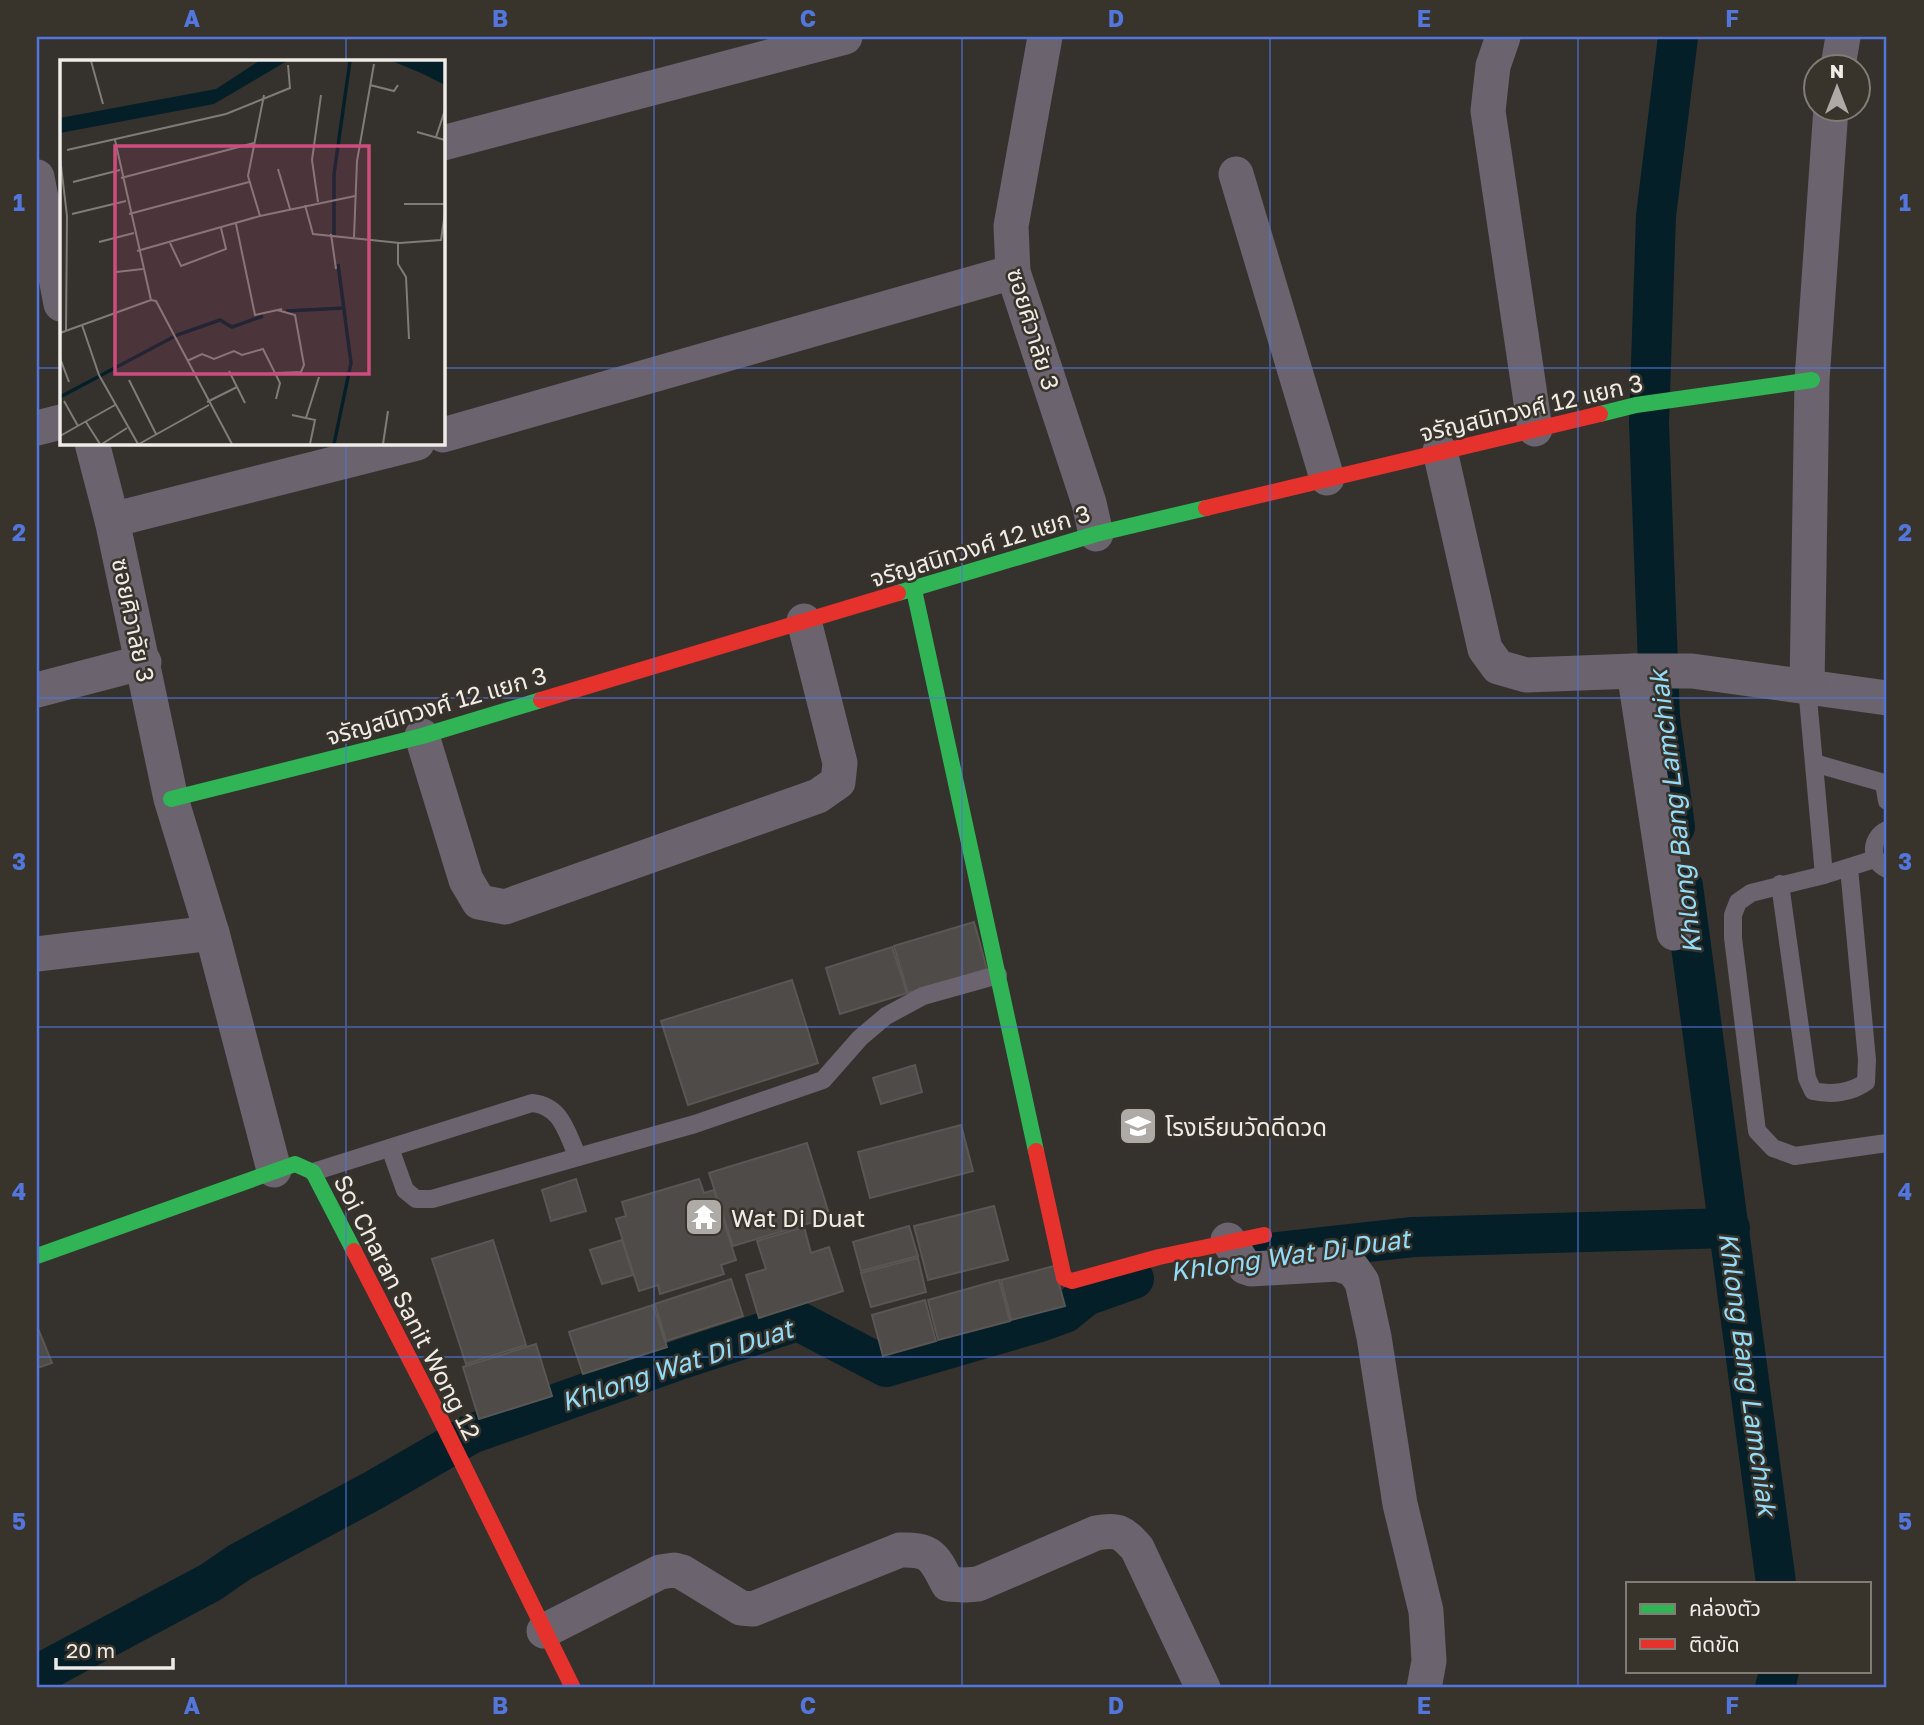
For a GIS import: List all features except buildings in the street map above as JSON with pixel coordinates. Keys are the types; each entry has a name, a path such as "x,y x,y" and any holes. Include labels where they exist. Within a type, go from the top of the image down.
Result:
{"street":[{"path":"444,143 845,37"},
{"name":"ซอยศิวาลัย 3","path":"1045,37 1011,226 1013,272 1085,490 1096,534"},
{"path":"1503,37 1493,65 1488,111 1535,429"},
{"path":"1807,687 1812,380 1830,122"},
{"path":"1236,174 1327,478"},
{"path":"37,184 55,240 60,293"},
{"path":"444,435 1013,272"},
{"name":"จรัญสนิทวงศ์ 12 แยก 3","path":"171,799 422,736 1096,534 1636,405 1812,380"},
{"path":"37,428 60,422"},
{"name":"ซอยศิวาลัย 3","path":"92,444 144,662 171,799 212,933 274,1170"},
{"path":"112,520 413,444"},
{"path":"1440,451 1485,649 1498,667 1526,674 1692,671 1887,698"},
{"path":"914,590 1065,1280 1072,1281 1159,1256 1235,1252 1264,1235"},
{"path":"422,736 466,880 479,902 505,907 818,796 838,782 839,763 804,621"},
{"path":"37,690 144,662"},
{"path":"1640,671 1674,933"},
{"path":"37,954 212,933"},
{"name":"Soi Charan Sanit Wong 12","path":"37,1256 274,1170 295,1164 313,1171 573,1688"},
{"path":"1235,1252 1257,1269 1337,1264 1353,1269 1362,1282 1374,1337 1400,1504 1426,1611 1429,1661 1424,1688"},
{"path":"544,1630 660,1572 682,1572 741,1608 753,1609 900,1550 919,1549 934,1558 948,1584 965,1586 978,1584 1096,1533 1110,1531 1123,1533 1137,1548 1203,1688"}],"lane":[{"path":"1807,687 1824,875"},
{"path":"1814,763 1886,789"},
{"path":"1887,830 1875,839 1874,849 1881,864 1849,868 1751,893 1738,902 1733,915 1733,938 1757,1131 1773,1148 1796,1156 1887,1143"},
{"path":"1780,884 1807,1077 1813,1091 1824,1094 1855,1090 1866,1082 1867,1060 1849,868"},
{"path":"390,1148 405,1189 416,1199 432,1199 695,1124 823,1080 860,1038 886,1016 923,996 998,975"},
{"path":"313,1171 532,1103 546,1105 557,1113 578,1157"}],"waterway":[{"name":"Khlong Bang Lamchiak","path":"1675,827 1660,717 1649,423 1656,216 1678,37"},
{"name":"Khlong Bang Lamchiak","path":"1683,886 1776,1582"},
{"name":"Khlong Wat Di Duat","path":"1250,1255 1413,1237 1730,1228"},
{"name":"Khlong Wat Di Duat","path":"37,1675 211,1582 240,1562 471,1434 798,1321 886,1367 1040,1322 1065,1313 1086,1296 1134,1279"},
{"name":"Khlong Bang Lamchiak","path":"1775,1688 1779,1672"}],"traffic: fast":[{"path":"1600,414 1636,405 1812,380"},
{"path":"898,593 1096,534 1206,508"},
{"path":"914,590 1036,1151"},
{"path":"171,799 422,736 541,700"},
{"path":"37,1256 295,1164 313,1172 354,1251"}],"traffic: jam":[{"path":"1206,508 1600,414"},
{"path":"541,700 898,593"},
{"path":"1036,1151 1064,1278 1072,1281 1159,1257 1264,1235"},
{"path":"354,1251 573,1688"}],"place":[{"name":"โรงเรียนวัดดีดวด","path":"1138,1126"},
{"name":"Wat Di Duat","path":"704,1217"}]}
